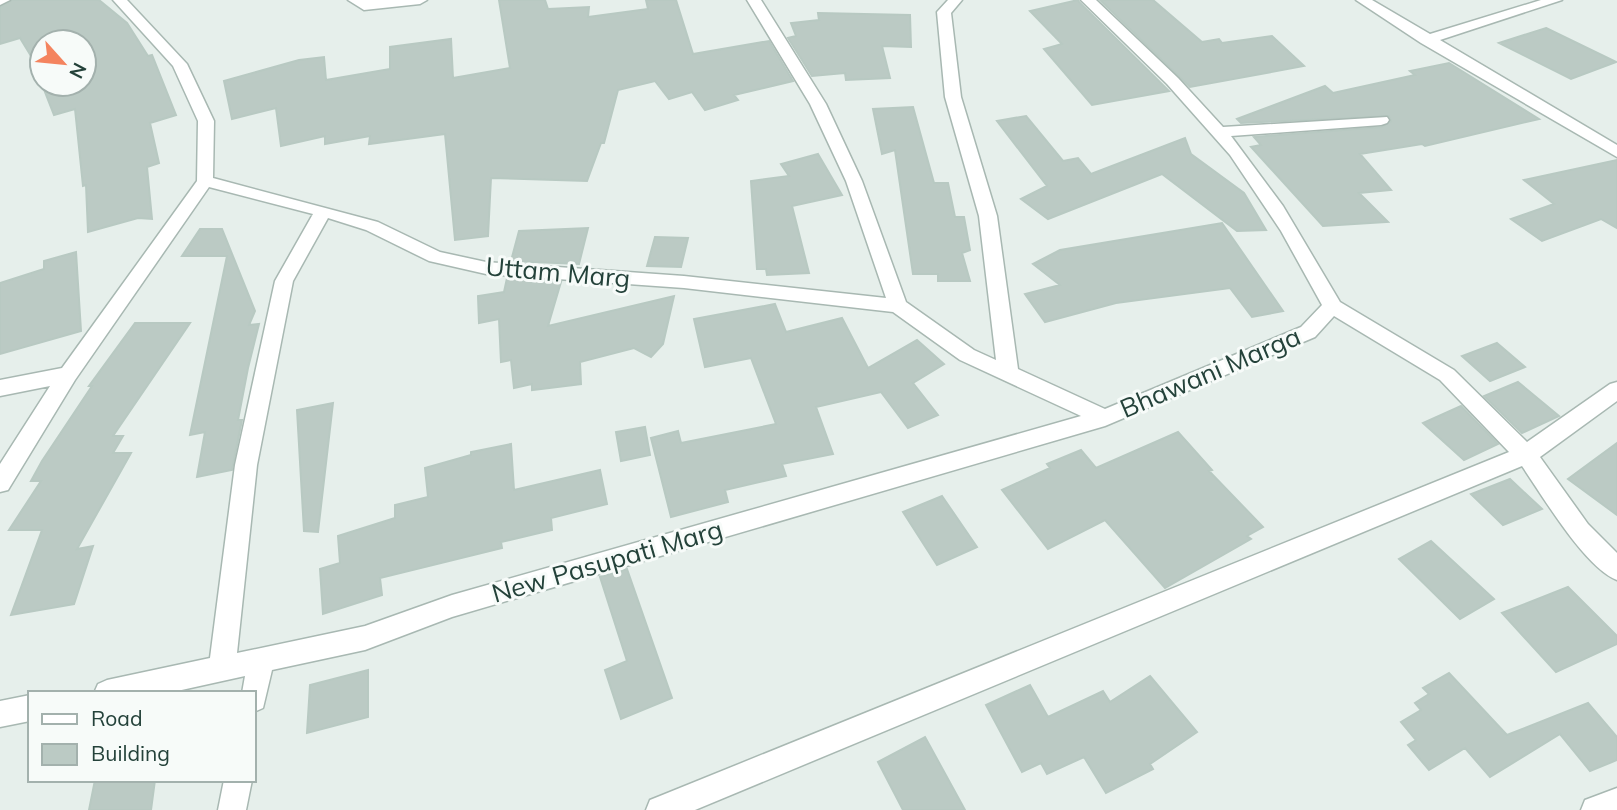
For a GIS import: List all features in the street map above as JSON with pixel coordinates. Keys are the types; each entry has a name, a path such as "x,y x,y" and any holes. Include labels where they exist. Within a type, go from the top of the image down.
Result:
{"street":[{"path":"0,483 68,375 205,181 206,121 180,64 120,0"},
{"path":"355,0 364,6 420,0"},
{"path":"754,0 823,115 854,181 898,306"},
{"path":"955,0 944,12 953,97 988,216 1008,373"},
{"path":"1088,0 1128,37 1220,132 1280,214 1328,293 1332,306 1447,375 1526,455 1580,531 1617,569"},
{"path":"1363,0 1617,152"},
{"path":"1426,40 1555,0"},
{"path":"1220,132 1381,120"},
{"name":"Uttam Marg","path":"205,181 372,226 435,257 486,268 684,282 898,306 967,355 1105,418"},
{"path":"222,670 246,465 284,281 323,211"},
{"name":"Bhawani Marga","path":"1105,418 1308,332 1332,306"},
{"path":"0,388 68,375"},
{"path":"660,810 1526,455 1617,390"},
{"name":"New Pasupati Marg","path":"117,691 365,638 452,606 1105,418"},
{"path":"255,691 261,662"},
{"path":"0,713 28,708"},
{"path":"232,810 238,782"},
{"path":"1595,810 1617,802"}],"building":[{"path":"12,0 99,0 127,23 148,56 152,55 176,115 150,123 159,163 147,167 152,219 138,218 88,232 86,185 83,186 75,109 54,115 47,98 98,98 98,28 28,28 28,51 20,38 0,44 0,7"},
{"path":"499,0 545,0 548,9 589,7 588,17 648,9 646,0 676,0 693,54 769,41 793,81 734,95 738,100 705,110 692,92 669,99 655,81 618,90 604,143 601,143 587,181 491,178 488,236 455,240 445,134 369,144 370,136 325,144 325,136 281,146 276,108 232,119 224,81 299,60 324,57 326,80 390,69 390,47 451,39 453,78 510,68"},
{"path":"1078,0 1169,91 1092,105 1044,49 1062,44 1030,11"},
{"path":"1100,0 1153,0 1202,42 1219,39 1222,43 1272,36 1304,66 1190,87"},
{"path":"818,13 910,15 911,47 882,46 890,78 846,80 845,73 812,76 788,38 796,36 791,23 819,20"},
{"path":"1546,28 1616,62 1571,79 1499,43"},
{"path":"1449,63 1539,119 1425,146 1422,144 1360,154 1391,190 1359,193 1388,222 1323,226 1251,147 1261,145 1254,137 1382,127 1391,121 1389,116 1241,123 1237,119 1325,86 1333,93 1415,75 1410,71"},
{"path":"913,107 934,183 948,183 955,217 964,217 970,250 962,253 970,281 938,281 938,274 913,274 895,150 882,154 873,109"},
{"path":"1026,116 1063,161 1078,158 1091,174 1185,138 1191,154 1244,193 1266,230 1237,231 1162,174 1048,219 1021,199 1047,186 997,121"},
{"path":"818,154 842,195 792,206 809,273 767,275 766,269 757,269 751,181 789,176 781,164"},
{"path":"1617,160 1617,228 1601,219 1542,241 1511,219 1554,204 1524,180"},
{"path":"1222,223 1283,311 1252,317 1230,288 1116,303 1045,322 1025,294 1060,285 1033,264 1060,250"},
{"path":"588,228 579,264 511,261 519,231"},
{"path":"200,229 222,229 255,311 249,325 259,324 238,420 242,420 232,470 197,477 205,432 190,435 227,256 182,256"},
{"path":"655,237 688,238 681,267 647,266"},
{"path":"76,252 81,331 0,354 0,283 44,269 44,261"},
{"path":"507,278 561,282 548,326 674,296 663,344 651,357 634,348 580,362 581,384 532,390 532,384 514,388 511,360 501,362 499,319 479,323 478,296 504,292"},
{"path":"775,304 786,332 842,318 868,368 917,340 944,364 913,383 938,415 908,428 881,392 816,407 833,454 782,464 786,476 725,490 728,502 671,517 651,438 678,431 681,443 776,424 751,358 705,367 694,319"},
{"path":"135,323 190,323 113,436 123,436 113,453 131,453 77,549 93,546 74,604 11,615 42,530 9,530 41,481 31,481 42,461 92,386 89,386"},
{"path":"1497,343 1525,367 1490,381 1462,356"},
{"path":"1518,382 1559,416 1522,433 1484,396"},
{"path":"333,403 318,532 304,531 297,410"},
{"path":"1461,406 1498,444 1464,460 1423,423"},
{"path":"645,427 650,455 621,461 616,432"},
{"path":"1178,432 1212,470 1209,471 1263,527 1247,536 1251,539 1165,588 1105,520 1048,549 1002,490 1050,468 1047,464 1081,450 1096,468"},
{"path":"1617,443 1617,515 1568,479"},
{"path":"511,444 514,490 600,470 607,504 551,518 552,530 501,542 502,548 380,578 382,595 323,614 320,569 340,563 338,536 395,518 395,505 428,497 425,468 471,455 471,452"},
{"path":"1510,479 1542,509 1503,525 1471,494"},
{"path":"942,496 977,547 937,565 903,512"},
{"path":"1431,541 1494,599 1460,619 1399,559"},
{"path":"627,569 672,698 621,719 605,670 627,661 600,577"},
{"path":"1568,587 1617,636 1617,644 1556,672 1502,613"},
{"path":"368,670 368,717 307,733 310,685"},
{"path":"1449,673 1507,735 1588,703 1617,737 1617,760 1590,771 1560,734 1490,777 1465,748 1429,770 1408,745 1416,740 1401,722 1421,710 1415,703 1429,694 1423,688"},
{"path":"1150,676 1197,732 1150,764 1153,769 1106,793 1084,757 1047,774 1041,763 1022,772 986,705 1030,685 1048,717 1103,691 1110,702"},
{"path":"925,737 965,810 903,810 878,762"},
{"path":"95,782 155,782 151,810 89,810"}]}
